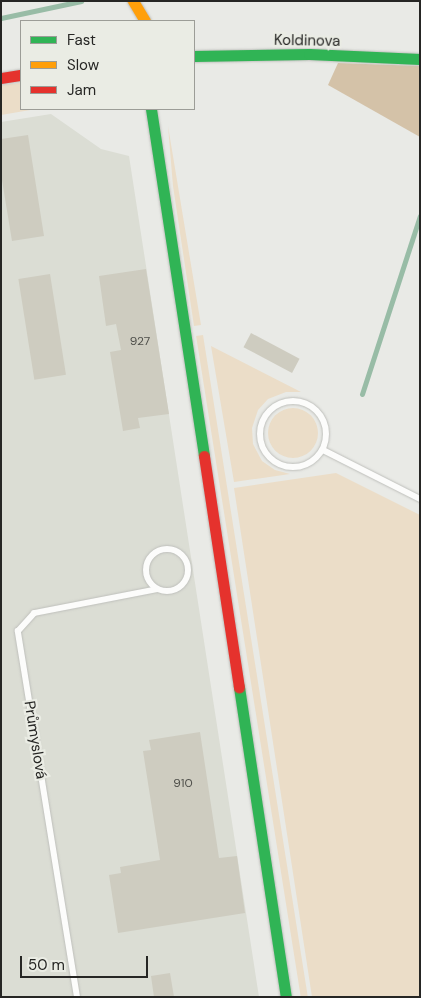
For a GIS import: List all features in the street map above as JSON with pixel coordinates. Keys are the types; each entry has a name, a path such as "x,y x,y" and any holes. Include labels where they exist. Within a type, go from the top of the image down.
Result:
{"main road":[{"path":"132,7 144,20"},
{"name":"Koldinova","path":"195,56 309,54 420,58"},
{"path":"1,78 20,75"},
{"path":"151,110 286,997"}],"lane":[{"path":"292,401 313,408 326,427 323,450 306,465 283,466 265,452 260,442 263,419 280,403 292,401"},
{"path":"323,450 420,499"},
{"path":"160,550 174,550 187,565 186,579 177,589 157,589 147,579 146,565 160,550"},
{"name":"Průmyslová","path":"77,997 18,631 34,613 157,589"}],"shaded area":[{"path":"338,63 420,66 420,137 328,85"},
{"path":"20,83 20,110 30,110 1,115 1,85"},
{"path":"51,114 101,149 129,156 259,997 1,997 1,122"},
{"path":"168,126 201,325 194,326 173,186"},
{"path":"203,335 308,997 301,997 196,336"},
{"path":"211,346 301,392 286,392 268,399 258,410 252,428 253,444 262,461 275,470 290,474 234,482"},
{"path":"288,408 298,408 311,415 318,428 318,438 311,451 298,458 288,458 279,454 272,447 268,438 268,428 272,419 279,412"},
{"path":"336,473 420,515 420,997 312,997 234,488"}],"building":[{"path":"28,135 44,236 12,241 1,174 1,139"},
{"path":"146,269 169,414 138,418 140,428 123,431 110,352 121,350 116,324 106,326 99,276"},
{"path":"50,274 66,375 34,380 18,279"},
{"path":"251,333 300,359 292,373 243,347"},
{"path":"200,732 219,858 237,856 245,913 118,933 109,875 121,873 120,867 160,860 143,751 151,750 149,740"},
{"path":"170,973 174,997 154,997 151,976"}],"waterway":[{"path":"1,18 81,1"},
{"path":"362,394 420,216"}],"traffic: fast":[{"path":"195,56 309,54 420,59"},
{"path":"151,110 204,456"},
{"path":"239,687 286,997"}],"traffic: slow":[{"path":"133,1 144,20"}],"traffic: jam":[{"path":"1,78 20,75"},
{"path":"204,456 239,687"}]}
